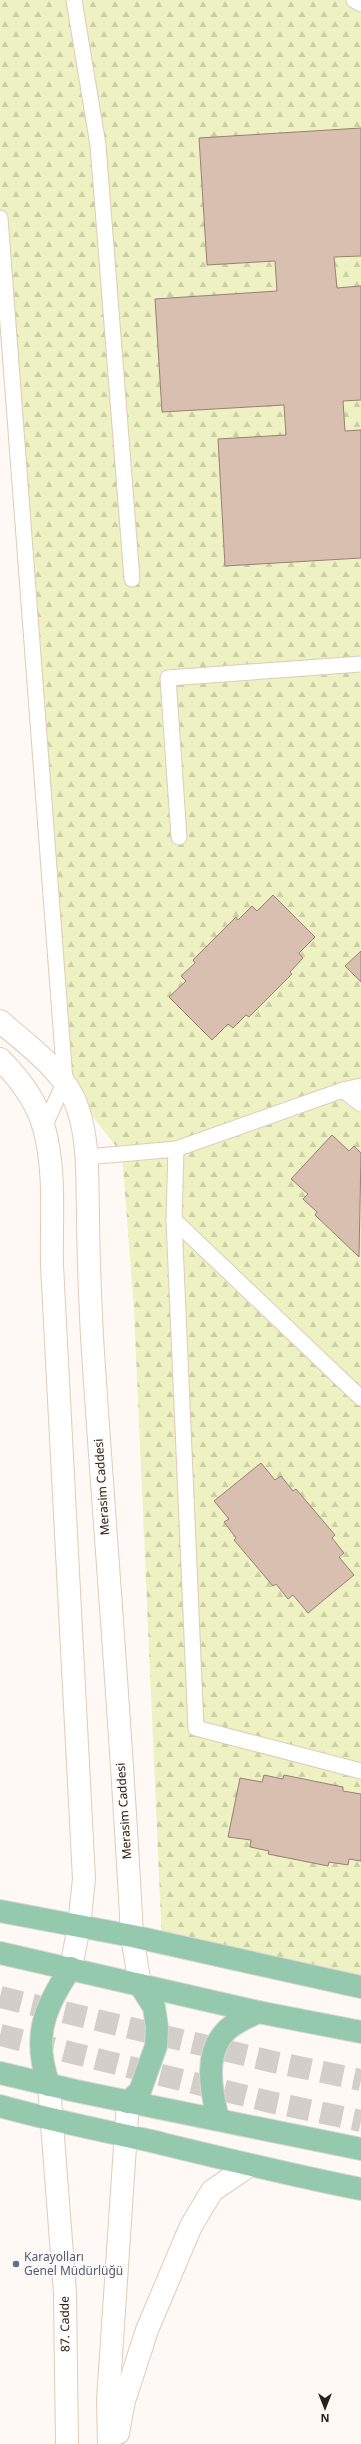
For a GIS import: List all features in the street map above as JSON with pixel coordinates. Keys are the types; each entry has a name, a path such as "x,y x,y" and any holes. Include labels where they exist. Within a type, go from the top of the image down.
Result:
{"main road":[{"path":"0,1911 132,1936 361,1987"},
{"path":"0,1953 71,1968 258,2012 361,2032"},
{"path":"50,2084 44,2070 41,2045 42,2024 49,2003 71,1968"},
{"path":"128,2102 140,2091 156,2046 157,2027 154,2007 140,1985"},
{"path":"218,2119 211,2091 210,2076 216,2044 228,2028 258,2012"},
{"path":"0,2073 128,2102 361,2149"},
{"path":"0,2106 53,2121 125,2136 277,2172 361,2189"}],"street":[{"name":"Merasim Caddesi","path":"0,1022 44,1059 65,1081 78,1106 84,1126 89,1279 132,1936 140,1985"},
{"path":"0,1059 12,1071 32,1098 44,1127 50,1171 53,1281 84,1878 79,1926 71,1968"},
{"name":"87. Cadde","path":"50,2084 65,2293 67,2444"},
{"path":"110,2444 108,2400 128,2102"},
{"path":"116,2444 124,2401 147,2330 191,2226 212,2191 250,2165"}],"lane":[{"path":"74,0 98,145 132,579"},
{"path":"354,0 361,4"},
{"path":"0,218 65,1081 44,1127"},
{"path":"179,837 168,678 361,664"},
{"path":"86,1157 176,1149 343,1090 361,1086"},
{"path":"343,1090 361,1104"},
{"path":"176,1149 174,1220 196,1728 361,1771"},
{"path":"174,1220 361,1398"}],"green space":[{"path":"0,0 361,0 361,1987 162,1943 134,1309 122,1154 65,1081 0,218"}],"building":[{"path":"361,128 361,256 334,257 337,288 361,286 361,400 343,401 345,431 361,430 361,558 225,566 218,439 286,435 284,405 162,412 155,299 277,291 275,261 207,265 199,138"},
{"path":"273,895 315,937 299,953 303,958 290,972 292,974 249,1017 246,1015 233,1028 228,1024 212,1040 169,997 186,981 181,976 195,963 193,960 236,917 238,920 252,906 257,911"},
{"path":"361,951 361,982 345,966"},
{"path":"332,1135 349,1151 354,1146 361,1153 359,1257 315,1215 317,1212 303,1199 308,1194 291,1179"},
{"path":"261,1463 275,1480 281,1476 293,1491 296,1489 335,1535 332,1538 344,1553 339,1557 354,1575 308,1613 293,1595 288,1599 276,1584 273,1586 234,1540 236,1538 224,1522 229,1519 214,1501"},
{"path":"264,1775 283,1779 284,1775 343,1787 343,1791 361,1794 361,1861 349,1859 348,1865 329,1862 328,1866 268,1854 269,1851 250,1847 251,1840 228,1837 240,1778 262,1782"}],"tunnel":[{"path":"0,1997 274,2062 361,2080"},
{"path":"0,2035 270,2102 361,2121"}],"place":[{"name":"Karayolları Genel Müdürlüğü","path":"16,2264"}]}
